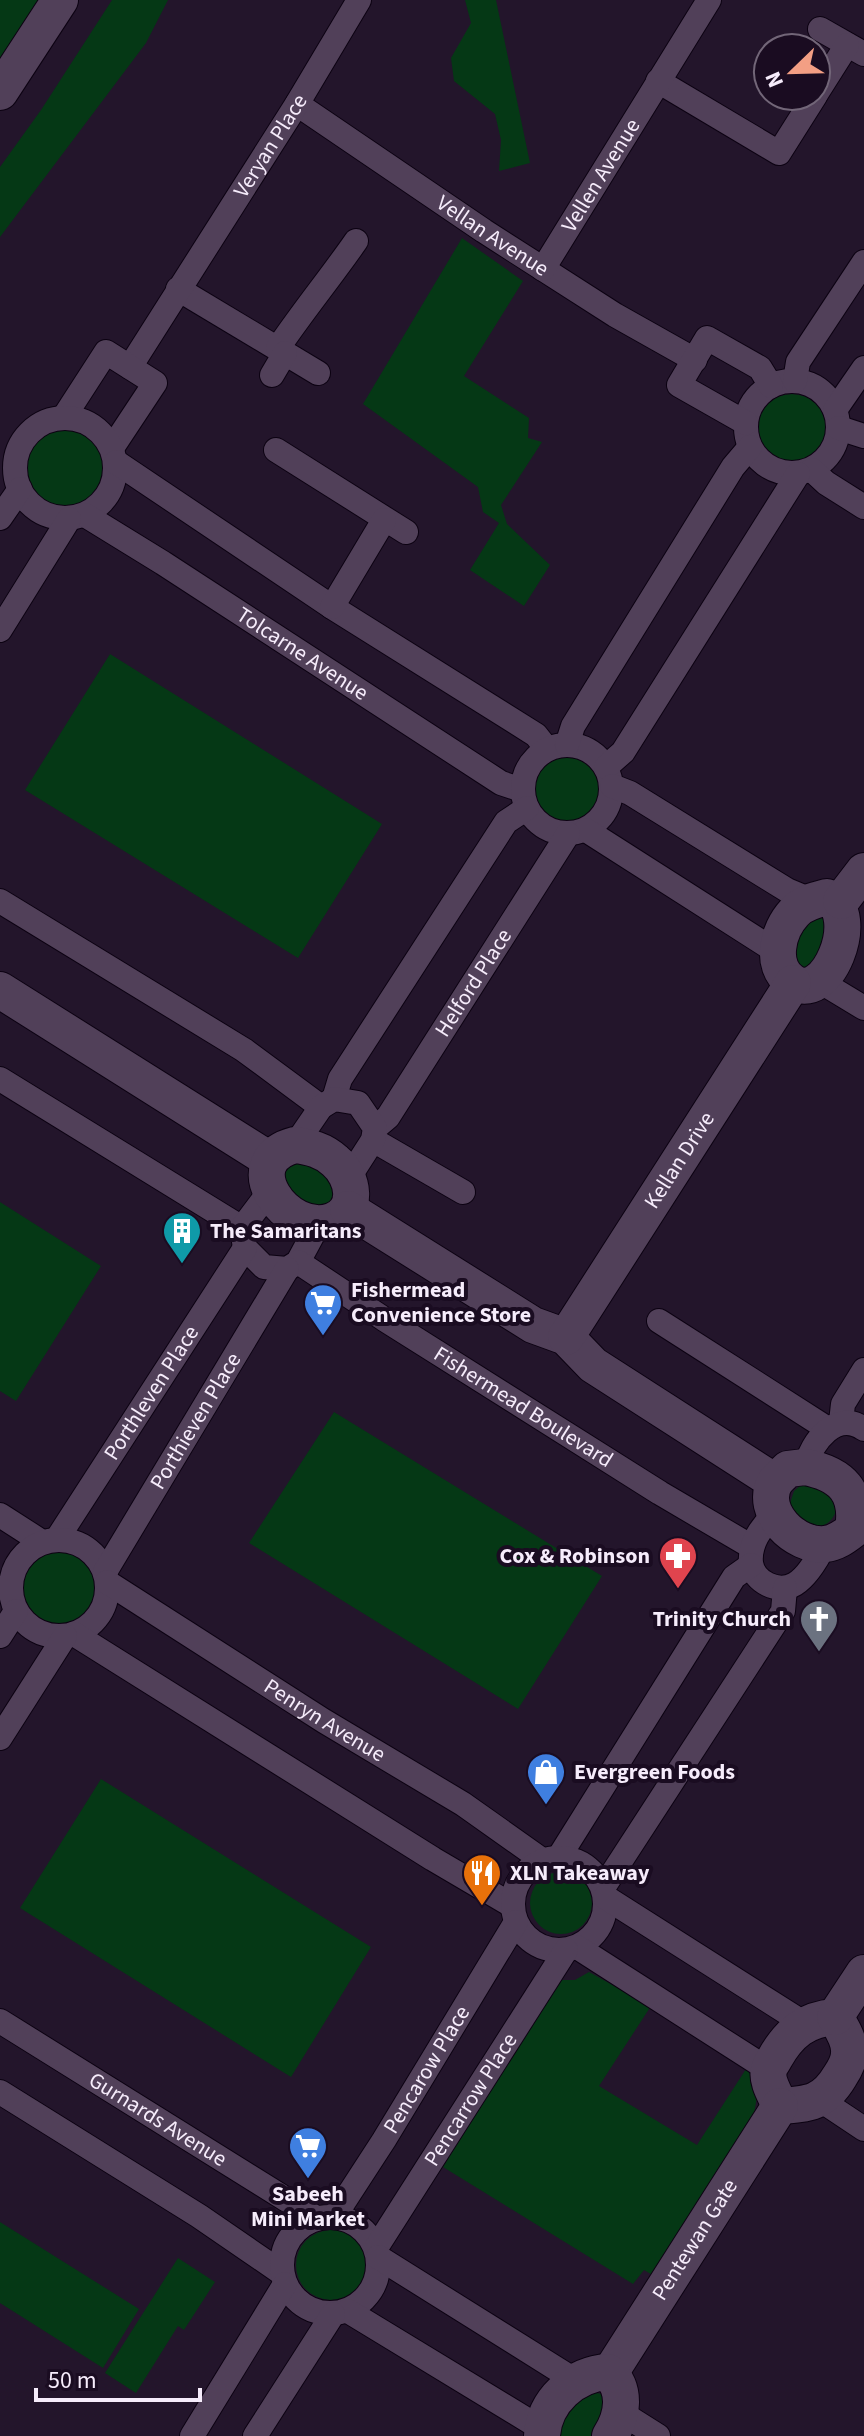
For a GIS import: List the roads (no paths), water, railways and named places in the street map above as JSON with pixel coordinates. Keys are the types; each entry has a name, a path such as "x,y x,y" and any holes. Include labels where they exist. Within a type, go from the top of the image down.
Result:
{"street":[{"path":"0,92 60,0"},
{"name":"Veryan Place","path":"130,367 297,104 359,0"},
{"name":"Vellen Avenue","path":"543,269 658,81 699,3"},
{"path":"820,29 856,49 832,76"},
{"path":"658,81 779,153 804,112"},
{"name":"Vellan Avenue","path":"297,104 543,269 615,315 695,360"},
{"path":"272,375 282,350 313,297 356,241"},
{"path":"795,381 798,362 864,262"},
{"path":"178,289 318,373"},
{"path":"746,423 679,385 707,338 760,368 771,386"},
{"path":"64,417 106,352 155,383 114,455"},
{"name":"Helford Place","path":"338,1204 374,1134 577,832 597,823 605,812 611,800 609,777 623,752 805,472 823,462 831,453 837,440 837,419 864,368"},
{"path":"864,436 837,419 826,395 812,385 795,381 771,386 759,395 750,408 746,423 750,447 758,459 770,468 783,473 805,472 864,507"},
{"path":"64,417 93,426 104,435 114,455 115,478 109,494 99,507 77,517 51,517 38,511 20,489 15,470 22,441 31,431 43,423 64,417"},
{"path":"750,447 733,467 573,726 557,747 534,759 525,773 525,799 544,827 555,832 577,832 797,972 864,1008"},
{"path":"276,450 395,526 332,607"},
{"path":"114,455 332,607 557,747 582,747 596,755 609,777 630,793 787,890 843,916"},
{"path":"0,518 20,489"},
{"path":"0,630 77,517"},
{"name":"Tolcarne Avenue","path":"77,517 163,563 525,799"},
{"path":"327,1103 470,875 525,799"},
{"name":"Kellan Drive","path":"797,972 837,969 850,950 843,916 864,871"},
{"path":"0,901 327,1103 358,1103 374,1134 463,1192"},
{"name":"Kellan Drive","path":"797,972 782,933 794,913 843,916"},
{"name":"Kellan Drive","path":"566,1337 797,972"},
{"path":"0,990 278,1165"},
{"path":"0,1079 243,1238"},
{"name":"Porthleven Place","path":"50,1541 243,1238 278,1165 327,1103"},
{"path":"278,1165 315,1148 326,1155 336,1162 338,1204"},
{"path":"278,1165 281,1206 303,1221 338,1204"},
{"path":"338,1204 533,1325 566,1337 593,1365 785,1488"},
{"name":"Porthieven Place","path":"106,1577 292,1265 338,1204"},
{"name":"Fishermead Boulevard","path":"243,1238 264,1267 292,1265 384,1319 660,1493 752,1556 758,1578 773,1587 785,1588"},
{"path":"659,1321 844,1427"},
{"path":"844,1427 843,1404 864,1370"},
{"path":"551,1859 734,1577 752,1556 762,1526 785,1488 809,1453 844,1427"},
{"path":"785,1488 823,1471 840,1480 851,1519"},
{"path":"785,1488 788,1532 804,1542 851,1519"},
{"path":"0,1515 50,1541"},
{"path":"604,1893 783,1611 785,1588 797,1583 851,1519"},
{"path":"0,1636 12,1578 28,1550 50,1541 73,1541 98,1558 106,1577 106,1599 100,1614 89,1626 70,1635 51,1636 37,1631 25,1623 9,1597"},
{"name":"Penryn Avenue","path":"106,1577 313,1714 551,1859"},
{"path":"0,1738 70,1635"},
{"path":"70,1635 433,1859 515,1914"},
{"path":"551,1859 574,1860 586,1866 596,1876 604,1893 605,1913 599,1927 590,1939 571,1948 551,1950 536,1944 525,1935 515,1914 514,1891 520,1878 530,1868 551,1859"},
{"path":"604,1893 820,2020 846,2036 857,2058 845,2067 832,2089 807,2104 780,2106 770,2083 769,2070 786,2040 820,2020 864,1973"},
{"name":"Pencarow Place","path":"325,2218 384,2140 515,1914"},
{"path":"571,1948 769,2070"},
{"name":"Pencarrow Place","path":"377,2252 571,1948"},
{"name":"Gurnards Avenue","path":"0,2021 325,2218"},
{"path":"0,2092 199,2216 283,2278"},
{"path":"819,2099 864,2129"},
{"name":"Pentewan Gate","path":"593,2377 780,2106"},
{"path":"325,2218 359,2226 369,2236 377,2252 378,2273 373,2289 362,2302 340,2312 318,2313 304,2307 293,2297 283,2278 282,2258 293,2233 304,2224 325,2218"},
{"path":"377,2252 621,2391 615,2424 658,2436"},
{"path":"192,2436 283,2278"},
{"path":"340,2312 542,2432 558,2395 593,2377"},
{"path":"255,2436 340,2312"}],"place":[{"name":"The Samaritans","path":"182,1265"},
{"name":"Fishermead Convenience Store","path":"323,1337"},
{"name":"Cox & Robinson","path":"678,1590"},
{"name":"Trinity Church","path":"819,1653"},
{"name":"Evergreen Foods","path":"546,1806"},
{"name":"XLN Takeaway","path":"482,1907"},
{"name":"Sabeeh Mini Market","path":"308,2180"}]}
